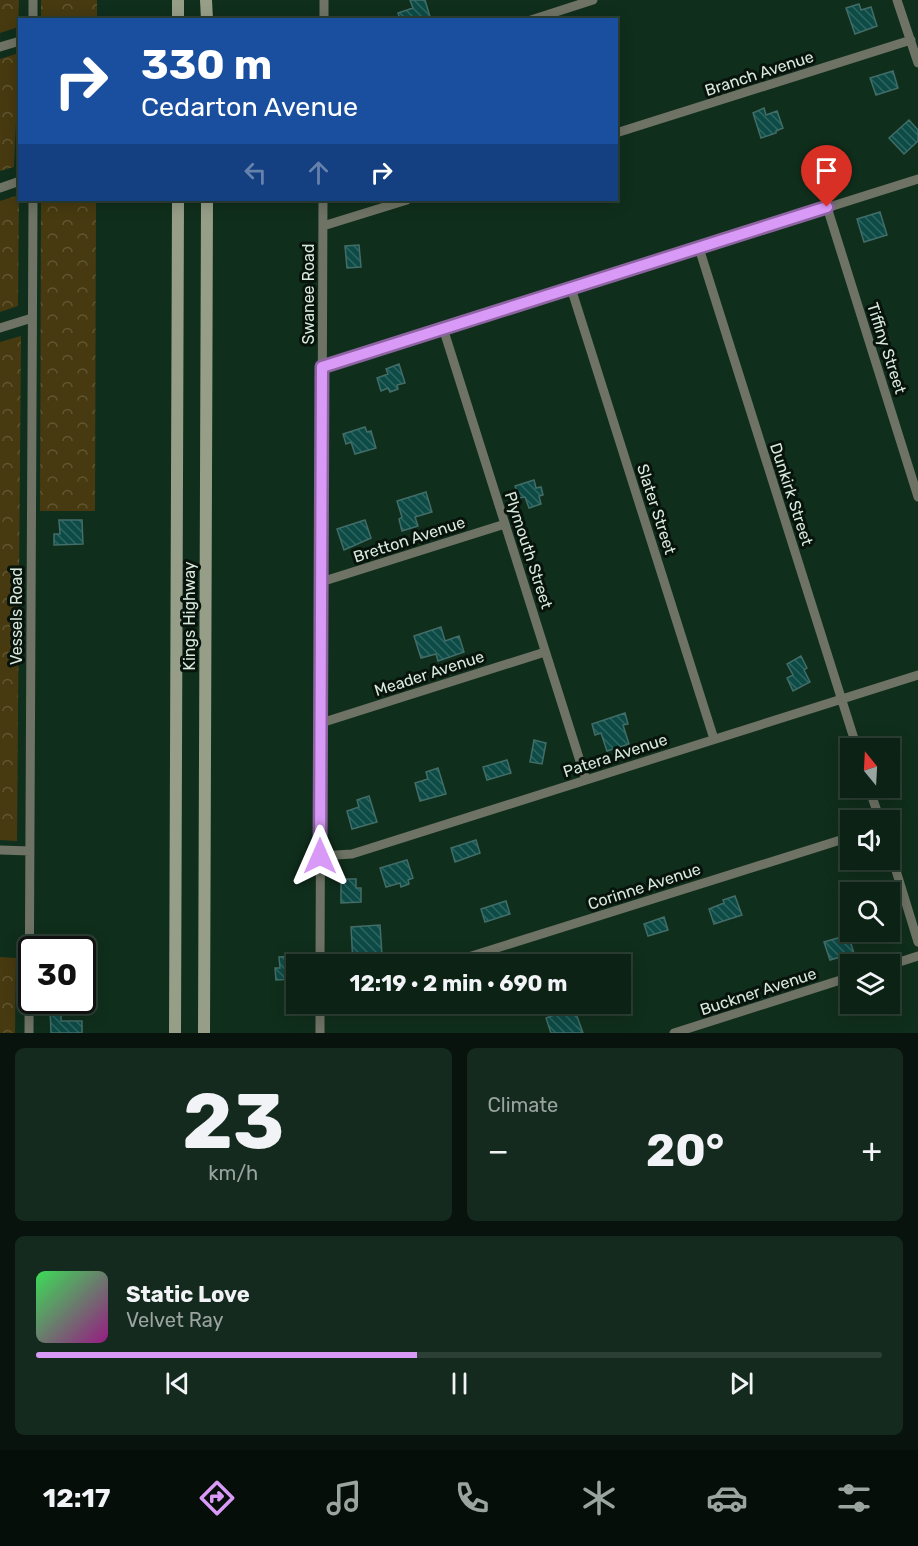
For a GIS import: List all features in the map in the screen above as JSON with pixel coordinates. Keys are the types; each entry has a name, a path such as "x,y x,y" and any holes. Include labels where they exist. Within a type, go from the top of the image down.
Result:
{"main road":[{"path":"178,0 178,18"},
{"path":"207,0 207,18"},
{"name":"Kings Highway","path":"175,1033 178,201"},
{"name":"Kings Highway","path":"204,1033 207,201"}],"street":[{"path":"33,0 33,18"},
{"path":"324,0 324,18"},
{"path":"537,18 593,0"},
{"path":"897,0 918,63"},
{"name":"Branch Avenue","path":"618,132 911,40"},
{"path":"0,47 18,42"},
{"path":"322,367 918,179"},
{"path":"0,188 18,182"},
{"name":"Vessels Road","path":"29,1033 33,201"},
{"name":"Swanee Road","path":"320,954 323,201"},
{"path":"323,226 404,201"},
{"name":"Tiffiny Street","path":"827,207 918,497"},
{"name":"Dunkirk Street","path":"699,248 854,738"},
{"name":"Slater Street","path":"571,288 714,740"},
{"path":"0,328 32,318"},
{"name":"Plymouth Street","path":"443,328 586,780"},
{"name":"Bretton Avenue","path":"321,582 505,524"},
{"name":"Meader Avenue","path":"321,723 546,652"},
{"name":"Patera Avenue","path":"320,856 352,854 918,675"},
{"name":"Corinne Avenue","path":"478,954 840,840"},
{"path":"0,850 30,851"},
{"path":"896,870 918,942"},
{"path":"900,962 918,956"},
{"name":"Buckner Avenue","path":"674,1033 840,980"},
{"path":"320,1033 321,1014"}],"green space":[{"path":"0,0 19,0 18,27 0,33"},
{"path":"41,0 97,0 97,18 41,18"},
{"path":"18,53 14,167 0,171 0,59"},
{"path":"18,195 19,201 18,306 0,312 0,201"},
{"path":"41,201 96,201 95,511 40,511"},
{"path":"21,336 17,841 0,840 0,342"},
{"path":"0,957 16,958 15,1033 0,1033"}],"building":[{"path":"410,0 425,0 430,18 399,18 398,13 413,8"},
{"path":"859,4 861,10 871,7 877,26 855,34 846,8"},
{"path":"893,71 898,88 876,95 870,78"},
{"path":"764,108 766,115 777,111 783,128 761,138 753,113"},
{"path":"909,120 918,130 918,141 904,154 889,138"},
{"path":"880,212 887,235 864,242 857,219"},
{"path":"359,245 361,267 347,268 345,246"},
{"path":"399,364 405,383 397,385 398,389 390,392 388,388 381,391 377,378 388,374 386,369"},
{"path":"365,427 367,432 371,431 376,448 355,454 351,442 346,444 343,434"},
{"path":"534,480 536,488 541,487 543,495 539,496 541,504 529,508 525,497 519,498 515,486"},
{"path":"426,492 432,512 415,517 418,526 402,531 399,519 402,517 397,501"},
{"path":"59,520 82,520 83,544 54,545 54,534 60,534"},
{"path":"365,520 371,538 344,550 337,529"},
{"path":"441,627 445,641 459,636 464,652 438,661 436,654 421,658 414,636"},
{"path":"801,656 810,682 793,691 787,678 793,675 787,664"},
{"path":"625,713 628,724 623,725 629,744 607,751 601,733 595,735 592,724"},
{"path":"534,740 546,743 542,764 530,762"},
{"path":"507,760 511,773 487,780 483,767"},
{"path":"438,768 446,794 420,801 415,783 428,779 426,772"},
{"path":"369,796 377,822 352,829 347,811 359,807 357,800"},
{"path":"476,840 480,853 455,862 451,848"},
{"path":"407,860 413,878 408,880 409,884 401,887 400,883 386,887 380,868"},
{"path":"341,879 356,879 356,888 361,888 361,902 341,903"},
{"path":"735,896 742,915 714,924 709,909"},
{"path":"506,901 510,914 485,922 481,909"},
{"path":"664,917 668,930 648,936 644,924"},
{"path":"380,925 382,954 352,954 351,927"},
{"path":"840,937 840,942 850,942 854,953 840,954 840,957 830,960 824,942"},
{"path":"279,957 286,957 286,979 276,980 275,968 280,968"},
{"path":"50,1014 61,1014 61,1021 82,1021 82,1033 51,1033"},
{"path":"557,1014 576,1014 583,1033 551,1033 546,1018"}],"route":[{"path":"320,856 322,367 827,207"}]}
